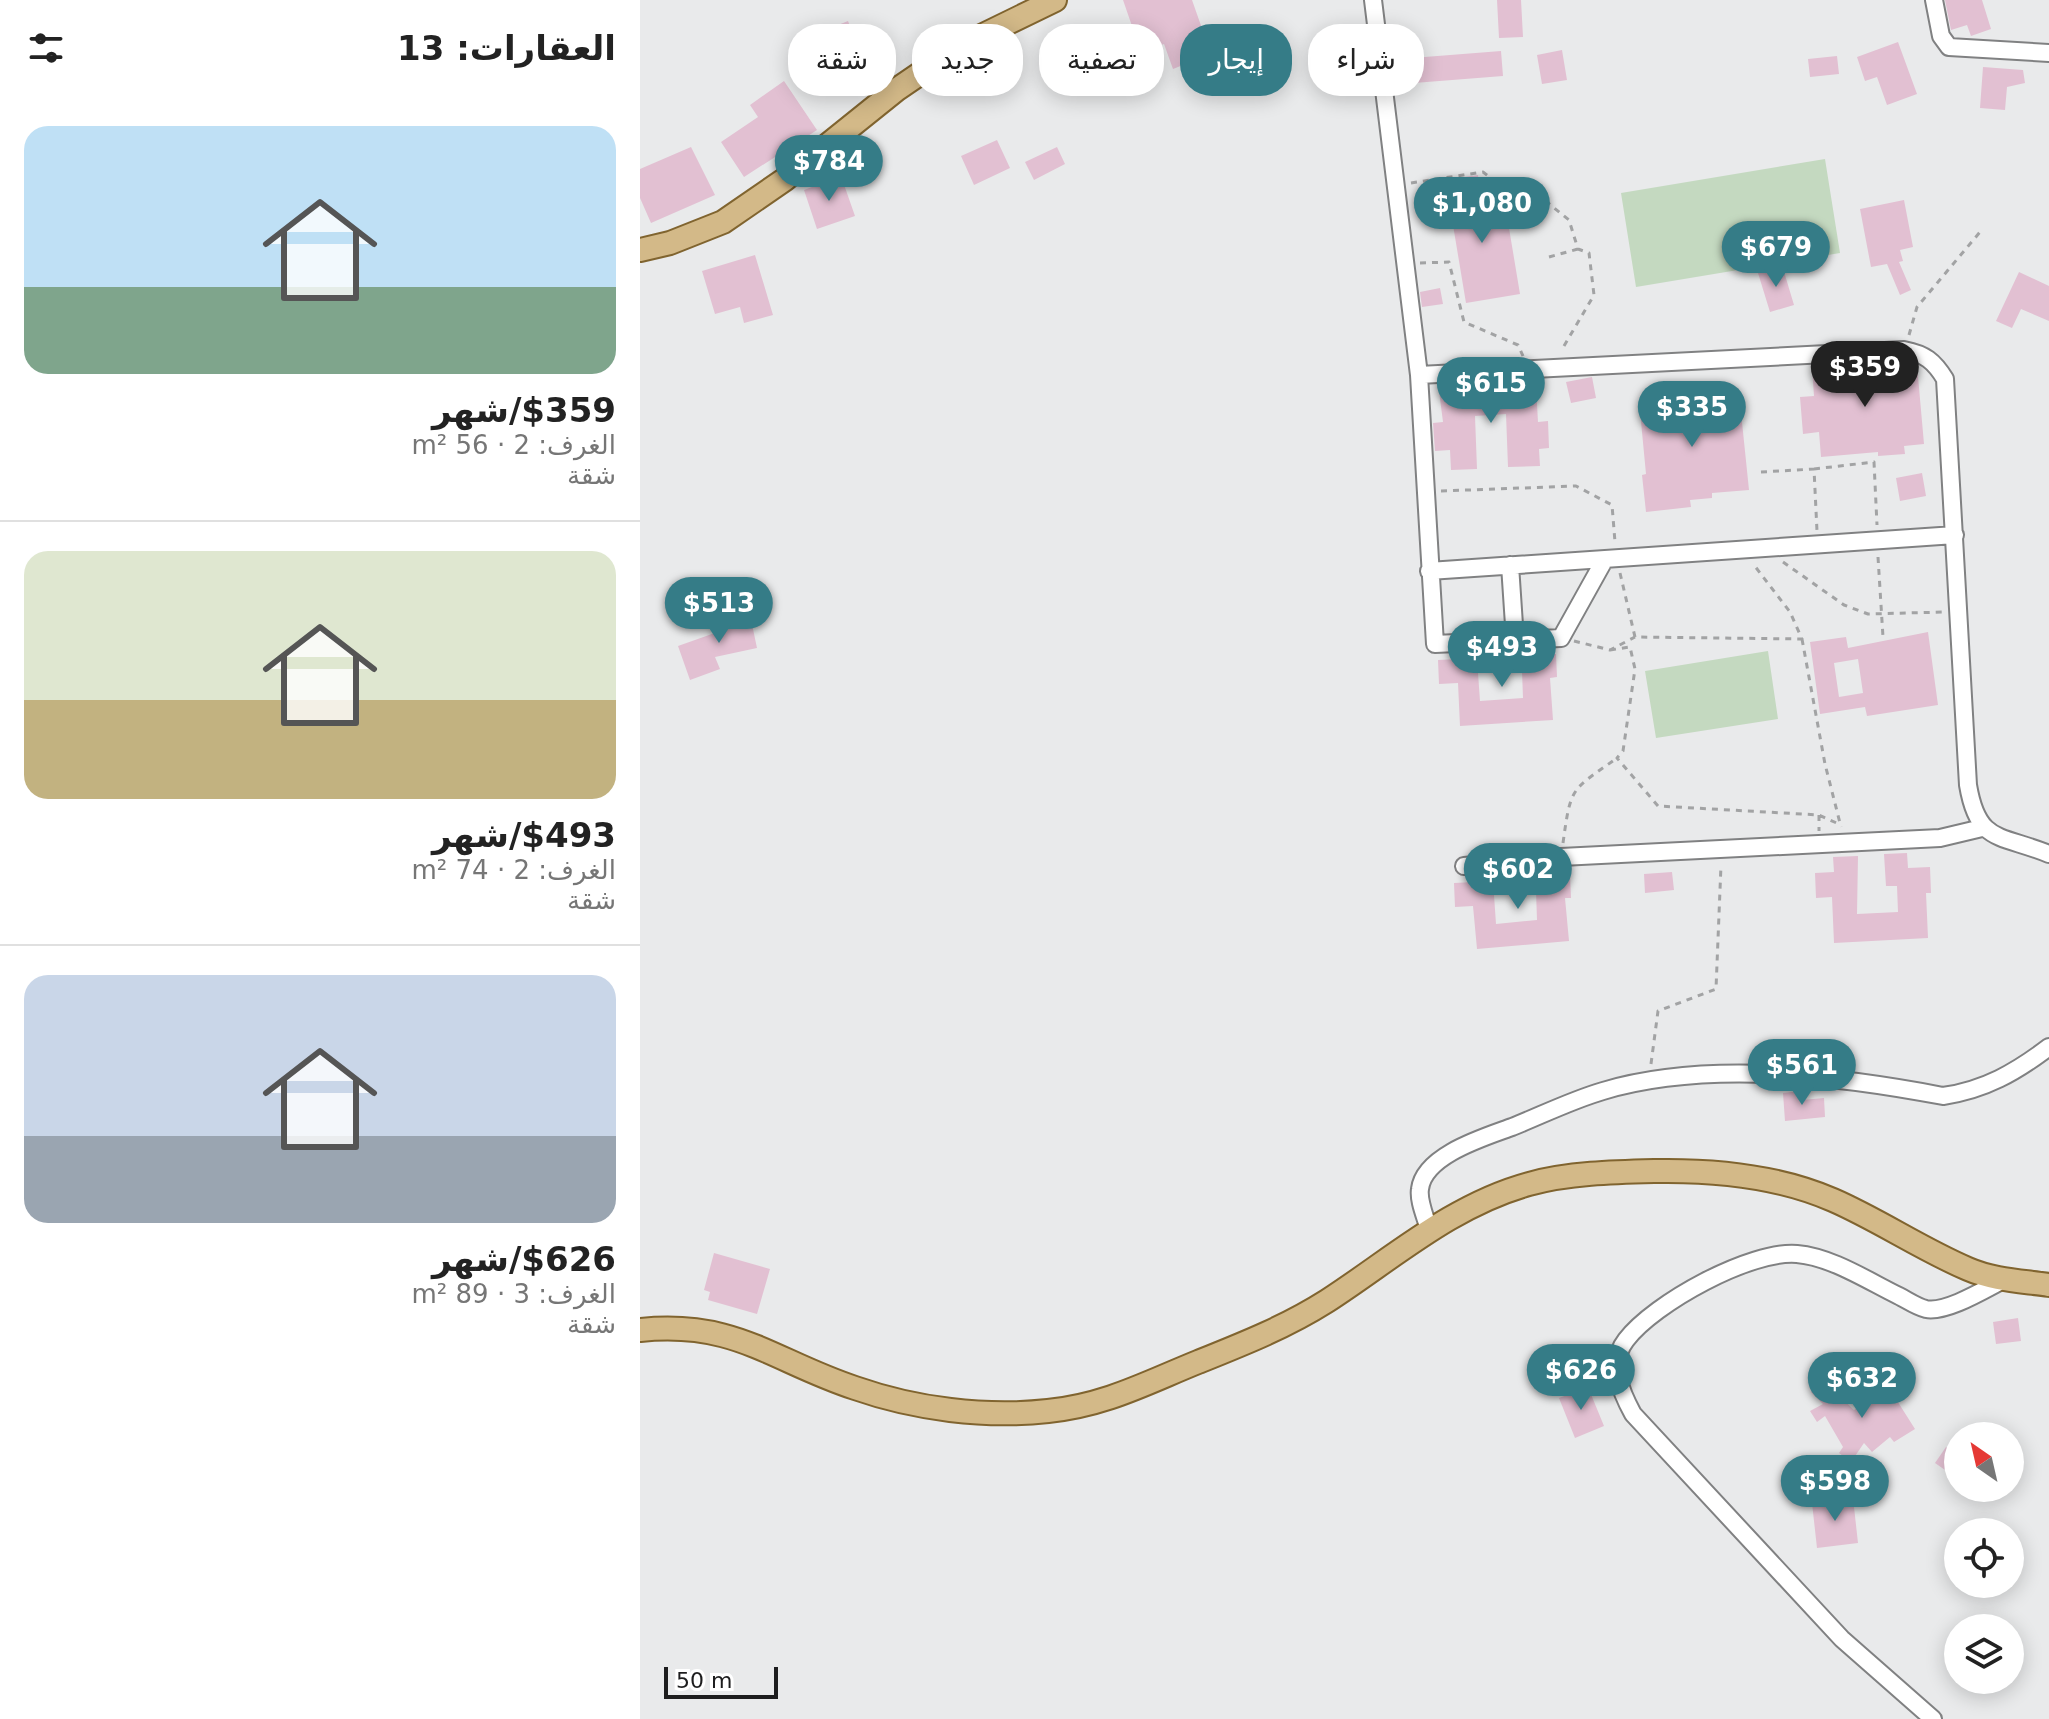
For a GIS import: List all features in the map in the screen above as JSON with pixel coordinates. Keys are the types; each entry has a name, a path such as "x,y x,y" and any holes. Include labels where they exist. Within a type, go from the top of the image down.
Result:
{"main road":[{"path":"640,250 670,243 723,222 784,180 896,90 959,47 1055,0"},
{"path":"640,1330 697,1329 739,1338 853,1388 907,1402 988,1414 1052,1411 1126,1394 1289,1323 1429,1230 1484,1201 1529,1184 1581,1176 1656,1171 1730,1173 1786,1184 1833,1200 1971,1270 2005,1279 2049,1285"}],"street":[{"path":"1373,0 1419,375 1435,644 1561,638 1610,558"},
{"path":"1934,0 1941,36 1949,47 2049,53"},
{"path":"1419,375 1904,350 1922,353 1936,364 1945,379 1968,785 1973,814 1982,828"},
{"path":"1429,571 1955,535"},
{"path":"1510,565 1515,640"},
{"path":"1464,866 1561,857 1722,849 1842,834 1940,838 1982,828 2049,854"},
{"path":"1429,1230 1419,1191 1424,1175 1437,1161 1466,1145 1602,1091 1648,1082 1742,1073 1776,1074 1943,1096 1995,1083 2049,1047"},
{"path":"1933,1719 1842,1639 1633,1414 1618,1388 1619,1359 1625,1341 1662,1308 1727,1269 1762,1257 1797,1254 1826,1261 1927,1309 1964,1300 2005,1279"}],"path":[{"path":"1396,185 1483,172 1506,190 1537,194 1569,220 1578,249"},
{"path":"1904,350 1917,307 1980,232"},
{"path":"1549,257 1578,249 1589,253 1594,295 1551,368"},
{"path":"1406,263 1449,262 1464,322 1518,345 1531,369"},
{"path":"1761,472 1874,462 1883,637"},
{"path":"1814,469 1817,544"},
{"path":"1424,492 1576,486 1612,505 1610,558 1635,637"},
{"path":"1764,548 1844,605 1868,614 1959,611"},
{"path":"1742,550 1790,612 1802,639 1825,764 1842,834"},
{"path":"1610,650 1635,637 1802,639"},
{"path":"1561,638 1610,650 1630,647 1635,669 1623,751 1575,788 1568,802 1561,857"},
{"path":"1617,758 1658,806 1819,815 1842,834"},
{"path":"1648,1082 1658,1011 1716,989 1722,849"}],"green space":[{"path":"1825,159 1840,253 1636,287 1621,193"},
{"path":"1768,651 1778,719 1656,738 1645,671"}],"building":[{"path":"1123,0 1192,0 1200,24 1180,24 1180,66 1173,69 1164,44 1164,24 1131,24"},
{"path":"1497,0 1521,0 1523,37 1499,38"},
{"path":"1945,0 1982,0 1991,29 1971,36 1967,25 1951,30"},
{"path":"1898,42 1917,94 1887,105 1877,77 1865,81 1857,57"},
{"path":"1562,50 1567,80 1542,84 1537,55"},
{"path":"1501,51 1503,76 1424,82 1424,57"},
{"path":"1837,56 1839,74 1810,77 1808,59"},
{"path":"1983,67 2023,70 2025,83 2007,87 2005,110 1980,108"},
{"path":"784,81 788,96 794,96 817,130 744,177 721,142 758,117 750,105"},
{"path":"997,140 1010,168 974,185 961,156"},
{"path":"691,147 715,195 651,223 640,198 640,169"},
{"path":"1057,147 1065,164 1034,180 1025,162"},
{"path":"1478,175 1479,186 1484,186 1488,219 1507,216 1520,294 1466,303 1453,225 1457,224 1450,179"},
{"path":"841,176 855,216 817,229 804,190"},
{"path":"1904,200 1913,247 1900,250 1903,261 1899,262 1911,290 1900,295 1887,264 1871,267 1860,209"},
{"path":"755,255 773,315 744,323 740,307 715,314 702,271"},
{"path":"1782,265 1794,305 1770,312 1758,273"},
{"path":"2019,272 2049,286 2049,321 2021,309 2012,328 1996,321"},
{"path":"1440,288 1443,304 1422,307 1420,292"},
{"path":"1903,361 1917,365 1924,444 1904,446 1905,454 1878,456 1878,452 1821,457 1819,432 1803,434 1800,397 1814,396 1812,367"},
{"path":"1592,377 1596,398 1571,403 1566,382"},
{"path":"1688,383 1689,398 1739,393 1749,490 1712,493 1712,498 1690,500 1691,507 1646,512 1640,411 1655,410 1654,396 1673,394 1672,385"},
{"path":"1536,386 1538,422 1548,421 1549,448 1539,449 1540,466 1508,467 1506,414 1475,416 1477,469 1451,470 1450,450 1435,451 1433,423 1443,422 1439,391"},
{"path":"1922,473 1926,496 1900,501 1896,478"},
{"path":"749,610 757,648 715,657 720,669 690,680 678,646 726,629 723,615"},
{"path":"1928,632 1938,705 1867,716 1865,707 1820,714 1810,642 1846,637 1848,648","holes":["1858,659 1863,693 1839,697 1834,663"]},
{"path":"1532,650 1533,656 1556,654 1557,677 1550,678 1553,720 1460,726 1458,683 1439,684 1438,660 1458,659 1458,654 1483,653 1484,672 1478,673 1480,701 1523,698 1522,671 1513,671 1511,651"},
{"path":"1907,853 1908,868 1930,867 1931,893 1926,893 1928,938 1834,943 1832,897 1816,898 1815,873 1834,872 1833,857 1858,856 1857,914 1898,912 1897,886 1886,886 1884,854"},
{"path":"1546,869 1547,876 1570,874 1571,898 1565,898 1569,941 1477,949 1473,906 1455,907 1454,883 1474,882 1473,876 1499,874 1500,895 1494,895 1496,924 1537,920 1536,891 1527,892 1526,871"},
{"path":"1672,872 1674,890 1645,893 1644,874"},
{"path":"1801,1091 1802,1100 1824,1098 1825,1117 1785,1121 1783,1093"},
{"path":"714,1253 770,1269 757,1314 708,1300 710,1292 704,1290"},
{"path":"2018,1318 2021,1341 1996,1344 1993,1322"},
{"path":"1823,1380 1854,1410 1889,1388 1915,1429 1894,1442 1890,1437 1872,1452 1864,1443 1851,1462 1839,1453 1843,1447 1825,1416 1817,1422 1810,1411 1823,1404 1811,1392"},
{"path":"1588,1387 1604,1426 1575,1438 1559,1398"},
{"path":"1944,1450 1944,1469 1935,1463"},
{"path":"1853,1498 1858,1543 1817,1548 1812,1503"}]}
